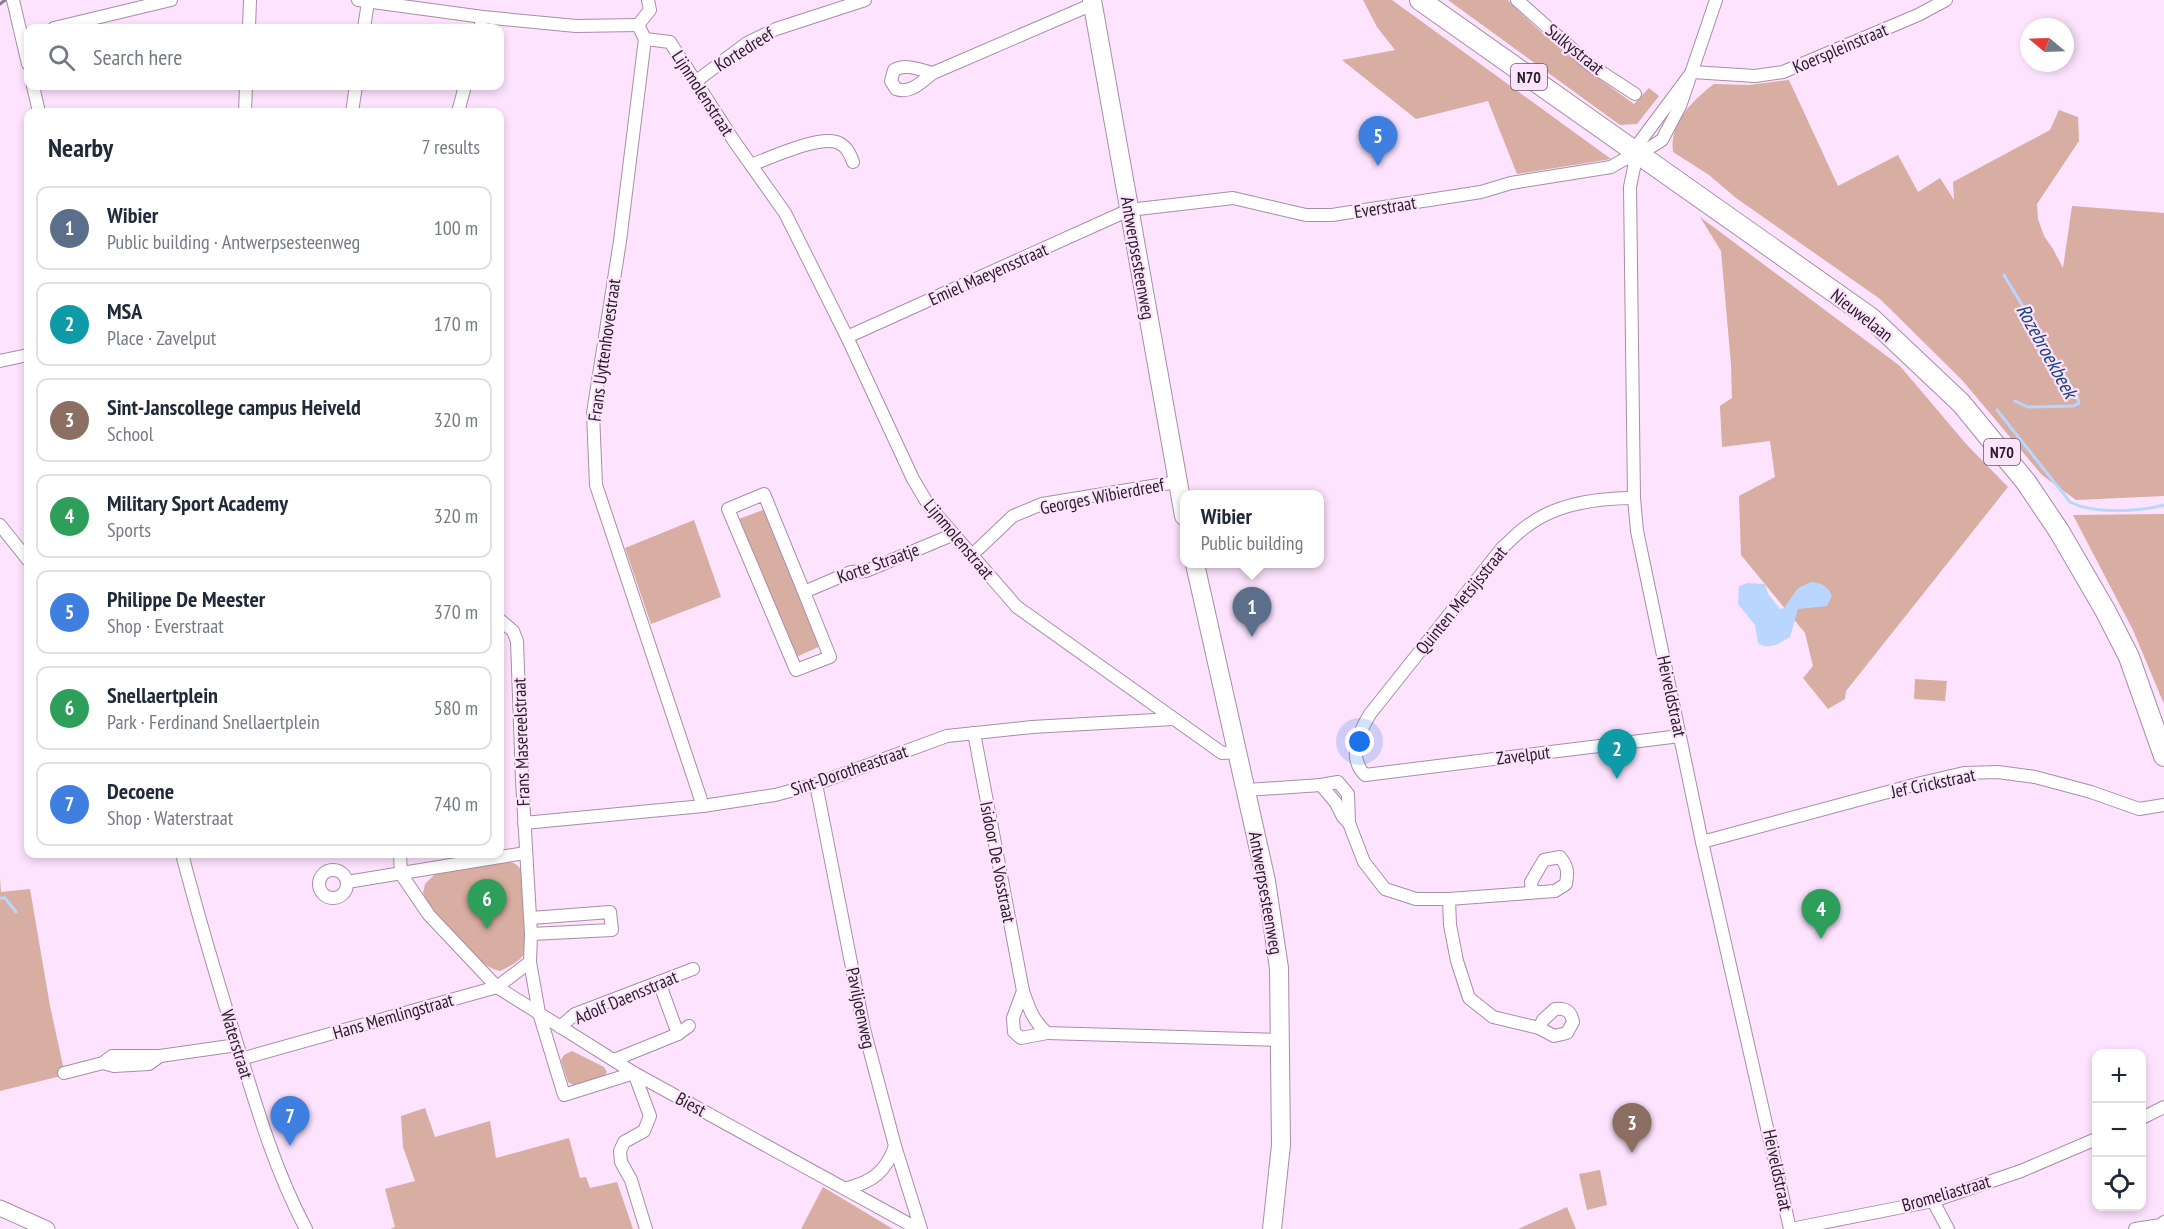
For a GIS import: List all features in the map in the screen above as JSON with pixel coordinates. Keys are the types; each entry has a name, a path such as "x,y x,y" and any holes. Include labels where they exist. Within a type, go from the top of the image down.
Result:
{"main road":[{"name":"Nieuwelaan","path":"1420,0 1870,318 1961,403 2026,482 2059,531 2105,610 2129,657 2164,756"},
{"name":"Antwerpsesteenweg","path":"1093,2 1180,495"},
{"name":"Antwerpsesteenweg","path":"1196,568 1266,881 1279,968 1281,1145 1272,1229"}],"street":[{"path":"13,0 24,30"},
{"path":"69,24 151,2 171,0"},
{"path":"249,24 250,0"},
{"path":"638,25 650,10 648,0"},
{"name":"Kortedreef","path":"694,82 747,43 776,28 865,0"},
{"name":"Sulkystraat","path":"1517,0 1589,64 1635,94"},
{"path":"1638,155 1662,140 1680,106 1716,0"},
{"name":"Koerspleinstraat","path":"1692,72 1755,76 1783,72 1918,15 1946,0"},
{"path":"364,24 363,1 395,2 482,23 638,25"},
{"path":"933,73 1093,2"},
{"path":"638,25 645,39"},
{"name":"Lijnmolenstraat","path":"645,39 670,42 694,82 785,213 913,479 928,506 952,535 1017,607 1222,753 1238,752"},
{"name":"Frans Uyttenhovestraat","path":"645,39 620,241 593,413 593,452 596,485 702,806"},
{"path":"34,90 38,108"},
{"path":"245,108 246,90"},
{"path":"353,108 355,90"},
{"path":"459,108 464,90"},
{"path":"751,165 812,143 828,140 838,143 848,151 853,162"},
{"name":"Everstraat","path":"1129,210 1233,198 1306,215 1332,215 1481,192 1511,183 1611,167 1638,155"},
{"name":"Heiveldstraat","path":"1638,155 1630,187 1629,207 1634,390 1634,498 1637,531 1702,842 1791,1229"},
{"name":"Emiel Maeyensstraat","path":"847,338 1129,210"},
{"path":"0,361 24,356"},
{"name":"Georges Wibierdreef","path":"972,555 1013,516 1042,504 1177,482"},
{"path":"764,494 804,592 830,657 796,670 728,509 764,494"},
{"name":"Quinten Metsijsstraat","path":"1365,775 1355,746 1360,730 1370,714 1502,548 1528,525 1549,514 1582,502 1608,498 1634,498"},
{"path":"0,525 24,555"},
{"name":"Korte Straatje","path":"804,592 851,572 866,571 952,535"},
{"name":"Frans Masereelstraat","path":"504,623 513,631 517,641 525,853 531,918 530,962 539,1013 564,1095 634,1073"},
{"path":"2149,711 2164,729"},
{"name":"Sint-Dorotheastraat","path":"524,823 702,806 775,795 816,784 947,736 1032,727 1173,719"},
{"name":"Isidoor De Vosstraat","path":"974,733 1023,991 1032,1016 1047,1033"},
{"name":"Zavelput","path":"1365,775 1680,736"},
{"name":"Jef Crickstraat","path":"1702,842 1964,773 1998,772 2035,777 2091,792 2139,809 2164,805"},
{"path":"1247,790 1338,782 1348,794 1349,824"},
{"name":"Paviljoenweg","path":"816,784 864,1029 919,1229"},
{"path":"1321,785 1349,824 1364,862 1384,889 1416,899 1532,893"},
{"path":"504,857 525,853"},
{"name":"Waterstraat","path":"183,858 241,1059 271,1147 306,1229"},
{"path":"400,858 401,874 429,915 497,987 539,1013"},
{"path":"347,882 495,858"},
{"path":"1449,899 1450,924 1457,961 1469,998 1493,1017 1539,1028"},
{"path":"531,918 610,912 612,930 531,934"},
{"path":"497,987 530,962"},
{"name":"Adolf Daensstraat","path":"560,1027 575,1014 693,969"},
{"path":"659,982 678,1034"},
{"name":"Hans Memlingstraat","path":"241,1059 497,987"},
{"name":"Isidoor De Vosstraat","path":"1023,991 1014,1018 1014,1032 1021,1038 1047,1033 1281,1040"},
{"name":"Biest","path":"539,1013 634,1073 919,1229"},
{"path":"614,1060 678,1034 689,1026"},
{"path":"64,1073 103,1063 112,1056 160,1056 237,1045"},
{"path":"634,1073 650,1116 644,1131 624,1142 620,1151 621,1162 631,1180 646,1229"},
{"path":"2146,1116 2164,1107"},
{"name":"Bromeliastraat","path":"1791,1229 1933,1201 2021,1171 2092,1141"},
{"path":"847,1188 864,1184 888,1164 895,1146"},
{"path":"1933,1201 1948,1229"},
{"path":"0,1208 38,1227"},
{"path":"2135,1229 2161,1225 2164,1222"}],"shaded area":[{"path":"1363,0 1392,0 1611,159 1517,174 1488,101 1416,119 1342,60 1395,50 1377,27"},
{"path":"1448,0 1508,0 1568,55 1634,104 1649,88 1659,96 1637,124 1620,125"},
{"path":"1789,80 1838,186 1898,155 1918,192 1940,178 1954,200 1953,182 2050,130 2059,110 2078,117 2079,141 2037,204 2038,219 2044,236 2063,268 2072,206 2164,213 2164,496 2076,500 2042,475 1962,380 1880,299 1736,198 1709,175 1673,152 1675,131 1684,113 1714,84 1748,85"},
{"path":"1700,217 1900,366 1967,445 2008,487 1846,691 1845,699 1828,709 1803,678 1813,666 1805,633 1741,555 1739,496 1775,477 1770,441 1722,447 1720,406 1732,398 1721,251"},
{"path":"766,509 823,645 794,658 736,520"},
{"path":"2164,514 2164,704 2133,630 2073,515"},
{"path":"694,520 721,597 651,624 625,548"},
{"path":"1915,679 1947,681 1945,701 1914,699"},
{"path":"496,861 515,864 523,873 528,946 517,961 500,971 478,960 456,939 436,915 423,893 425,884 436,873"},
{"path":"0,877 1,892 30,889 50,1006 65,1075 0,1091"},
{"path":"572,1051 604,1067 607,1072 604,1076 573,1085 568,1082 561,1060 564,1055"},
{"path":"425,1108 435,1137 490,1121 496,1158 569,1138 580,1178 586,1177 590,1188 617,1182 633,1229 390,1229 395,1227 385,1189 415,1181 403,1147 401,1116"},
{"path":"1600,1170 1607,1205 1587,1210 1579,1174"},
{"path":"823,1187 893,1229 801,1229"},
{"path":"1567,1207 1576,1229 1518,1229"}],"water":[{"path":"1811,582 1824,586 1831,593 1832,596 1827,606 1798,609 1790,637 1770,646 1758,643 1755,625 1738,604 1739,586 1747,583 1765,584 1768,594 1780,609 1784,608 1798,588"}],"waterway":[{"name":"Rozebroekbeek","path":"2004,275 2077,396 2079,403 2074,406 2028,407 2015,401"},
{"name":"Rozebroekbeek","path":"1997,410 2070,502 2091,509 2116,511 2164,505"},
{"path":"0,898 5,898 16,912"}],"railway":[{"path":"0,4 5,0"}],"place":[{"name":"Philippe De Meester","path":"1378,166"},
{"name":"Wibier","path":"1252,637"},
{"name":"MSA","path":"1617,779"},
{"name":"Snellaertplein","path":"487,929"},
{"name":"Military Sport Academy","path":"1821,939"},
{"name":"Decoene","path":"290,1146"},
{"name":"Sint-Janscollege campus Heiveld","path":"1632,1153"}]}
